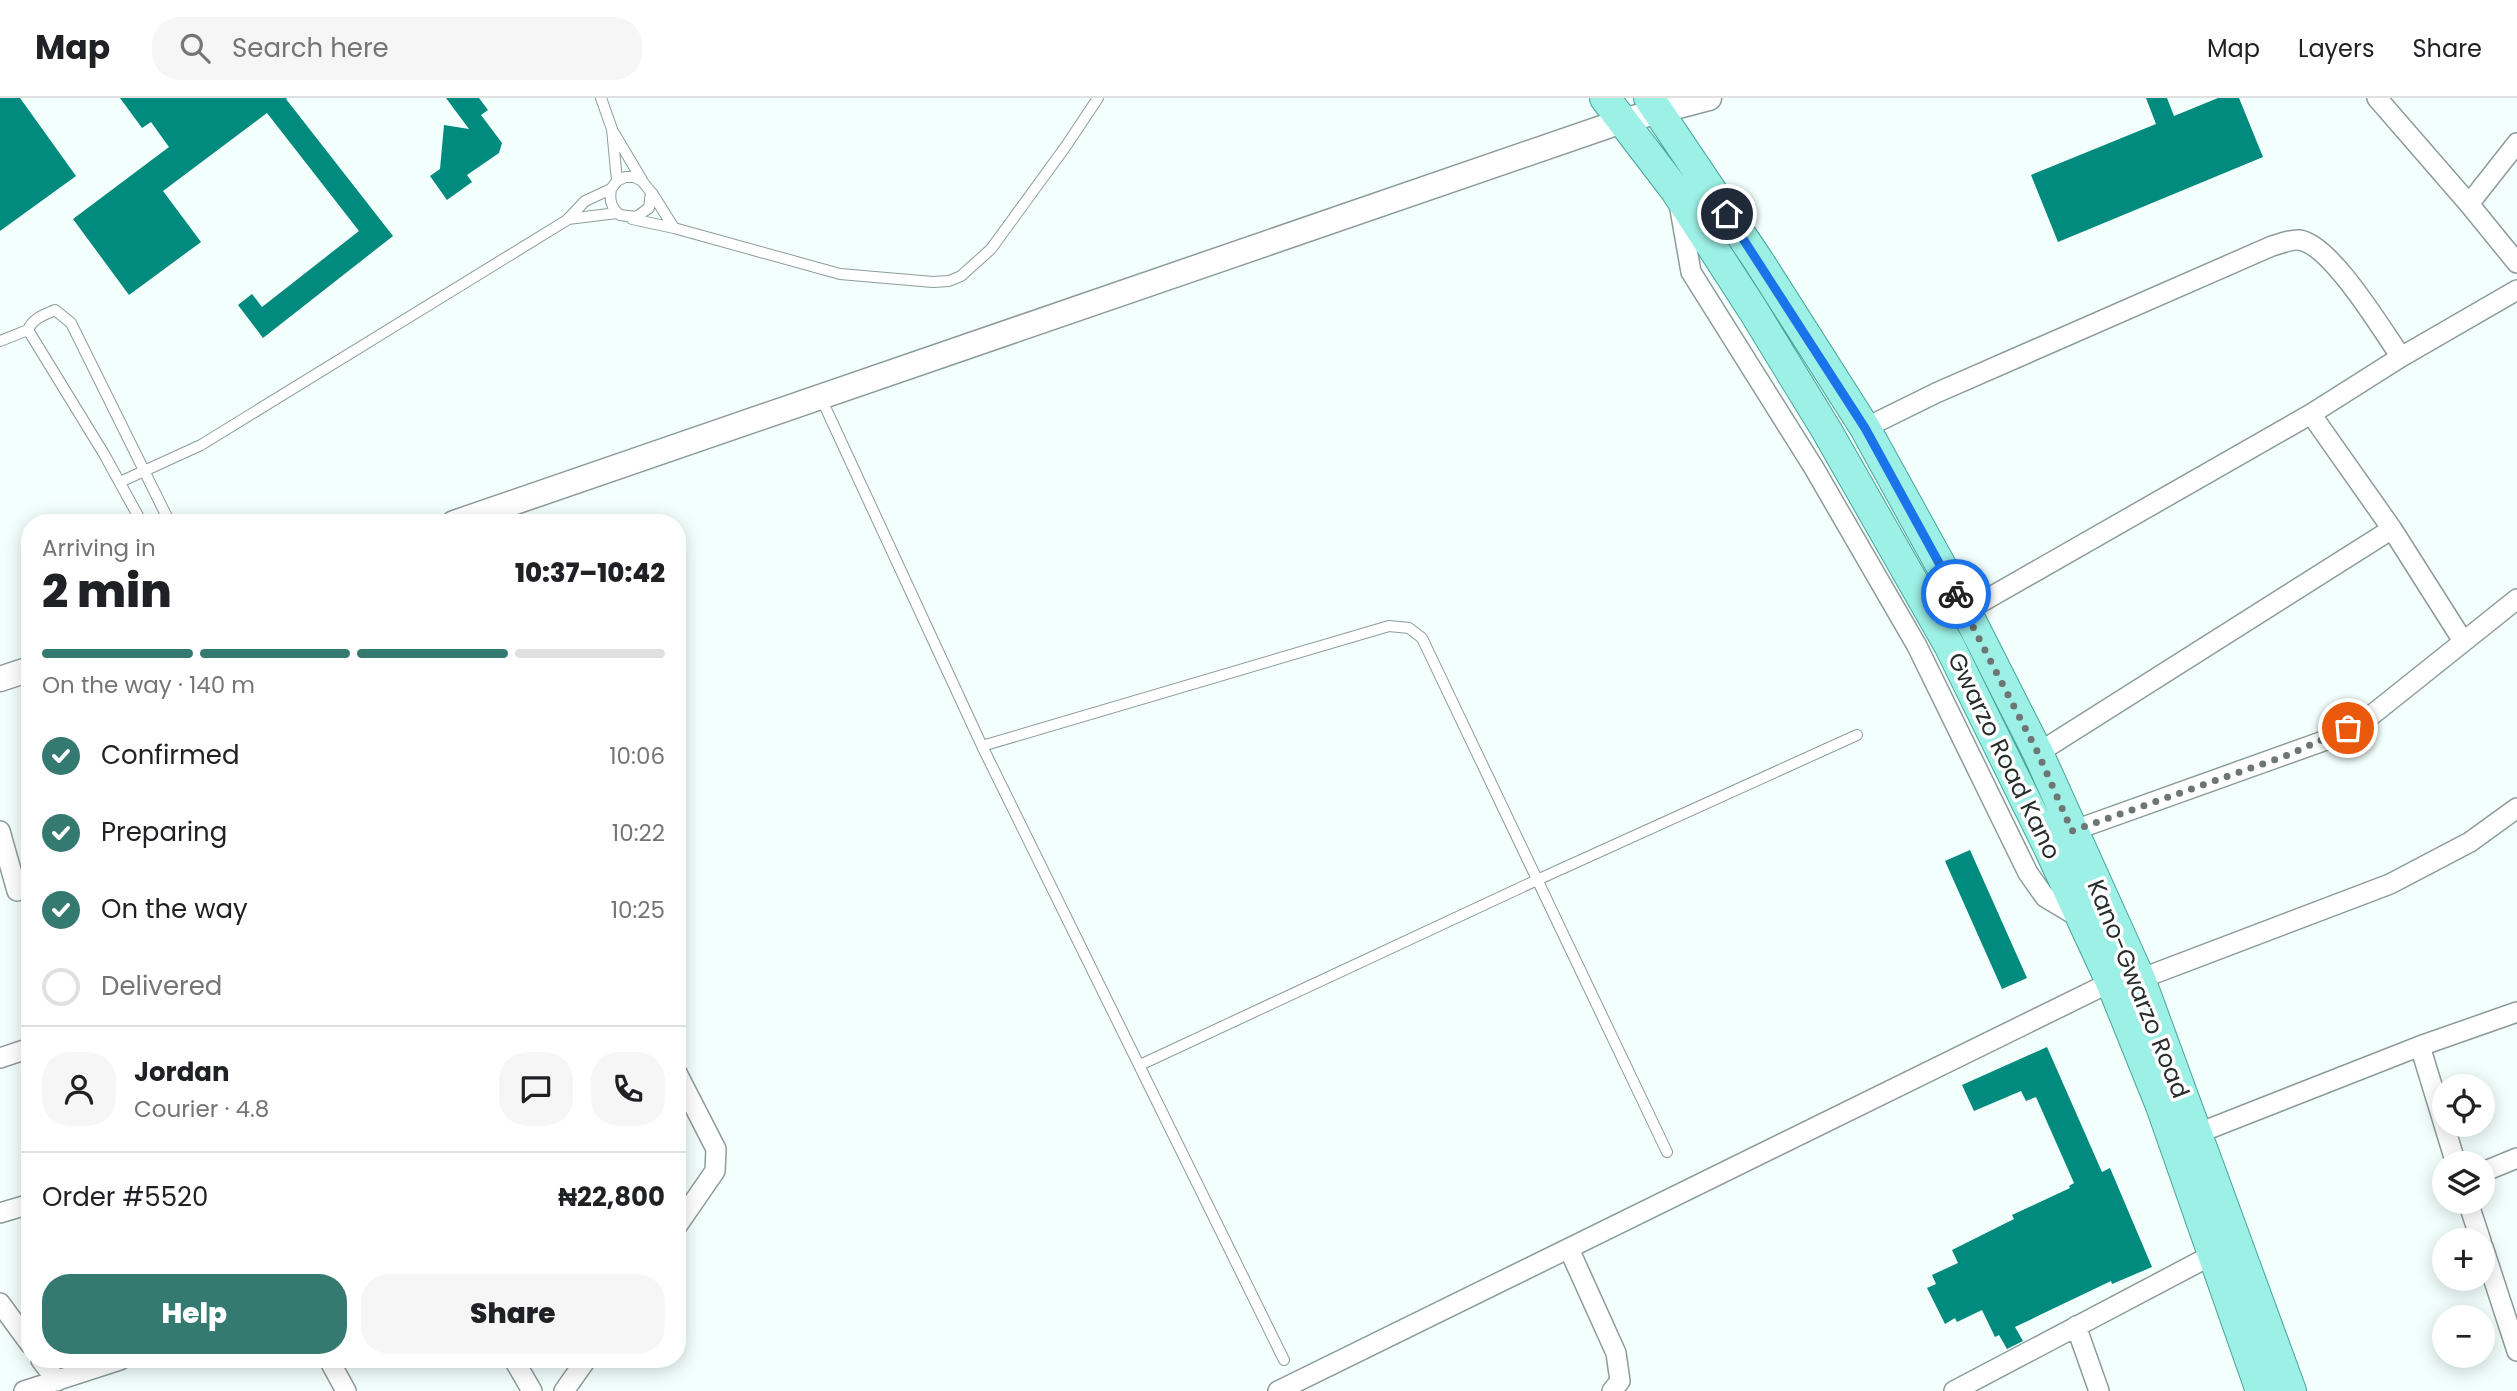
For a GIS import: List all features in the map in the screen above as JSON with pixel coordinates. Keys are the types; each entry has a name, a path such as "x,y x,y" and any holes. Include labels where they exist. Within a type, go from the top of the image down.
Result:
{"main road":[{"name":"Kano-Gwarzo Road","path":"1655,105 1865,428 1966,611 2038,753 2072,831 2126,981 2196,1134 2291,1391"},
{"name":"Gwarzo Road Kano","path":"1614,110 1676,191 1760,321 1887,535 1949,645 2085,921 2126,981 2161,1105 2261,1391"}],"street":[{"path":"480,514 821,397 1614,110 1709,98"},
{"path":"2377,98 2517,263"},
{"path":"2469,204 2517,143"},
{"path":"1865,428 1936,393 2235,262 2272,246 2298,240 2312,245 2337,266 2402,357"},
{"path":"1966,611 2311,414 2517,290"},
{"path":"2311,414 2392,529 2463,640"},
{"path":"2038,753 2392,529"},
{"path":"2072,831 2329,738 2368,718 2517,599"},
{"path":"0,679 21,672"},
{"path":"1278,1391 2126,981 2390,884 2470,842 2517,808"},
{"path":"0,831 16,892"},
{"path":"2196,1134 2420,1046 2517,1012"},
{"path":"2420,1046 2452,1151"},
{"path":"0,1058 21,1051"},
{"path":"686,1091 716,1149 715,1171 686,1213"},
{"path":"2495,1167 2517,1158"},
{"path":"0,1213 21,1207"},
{"path":"1569,1248 1616,1353 1620,1381 1612,1391"},
{"path":"1954,1391 2214,1254"},
{"path":"2495,1284 2517,1351"},
{"path":"0,1303 21,1332"},
{"path":"2076,1326 2099,1391"},
{"path":"47,1368 57,1381"},
{"path":"24,1391 96,1368"},
{"path":"333,1368 346,1391"},
{"path":"519,1368 532,1391"},
{"path":"564,1391 580,1368"}],"lane":[{"path":"601,98 612,129 642,181 674,228"},
{"path":"567,219 617,213 840,274 949,281 961,276 991,249 1098,98"},
{"path":"612,129 614,185 610,198 617,213"},
{"path":"120,482 145,473 201,445 567,219 585,201 625,177 642,181"},
{"path":"628,218 636,218 649,208 650,192"},
{"path":"137,514 28,330 30,324 40,316 55,310 71,323 166,514"},
{"path":"0,341 28,330"},
{"path":"821,397 982,746 1284,1360"},
{"path":"982,746 1389,626 1409,628 1422,638 1667,1153"},
{"path":"1140,1065 1857,735"}],"building":[{"path":"0,98 20,98 76,176 0,231"},
{"path":"120,98 287,98 393,236 263,338 238,305 252,294 262,307 359,231 267,113 163,191 201,242 129,295 73,219 169,147 151,122 142,128"},
{"path":"446,98 479,98 488,110 481,115 502,143 499,153 467,175 472,182 447,200 430,176 440,169 444,125 469,129"},
{"path":"2146,98 2167,98 2174,116 2218,98 2239,98 2263,157 2058,242 2031,175 2156,124"},
{"path":"1970,850 2027,978 2002,989 1945,861"},
{"path":"2047,1047 2102,1172 2110,1168 2152,1267 2112,1284 2111,1281 2015,1327 2023,1341 2007,1349 1999,1335 1995,1337 1982,1310 1957,1322 1955,1318 1945,1324 1927,1288 1936,1284 1932,1275 1958,1263 1952,1250 2014,1219 2012,1215 2070,1188 2074,1183 2036,1097 2026,1101 2021,1091 1974,1111 1962,1085"}],"way so far":[{"path":"1956,594 2038,753 2072,831 2288,755 2348,728"}],"route":[{"path":"1727,214 1865,428 1956,594"}]}
